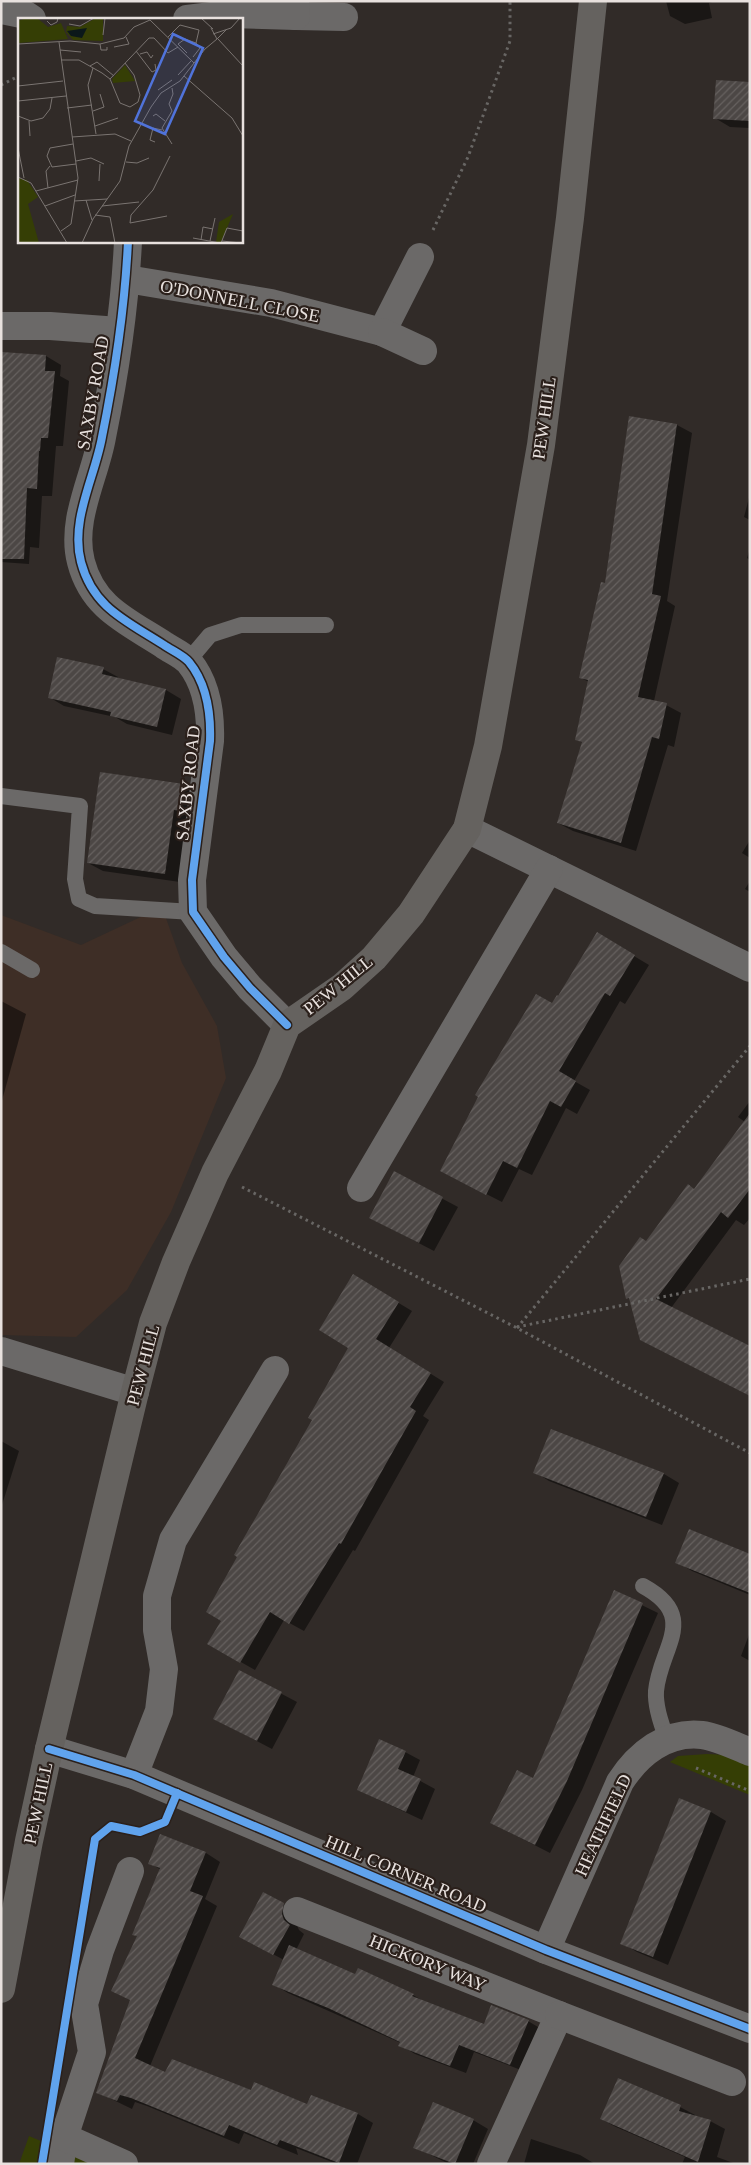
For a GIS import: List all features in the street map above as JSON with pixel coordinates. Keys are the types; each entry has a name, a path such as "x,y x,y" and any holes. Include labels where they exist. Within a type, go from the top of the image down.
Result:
{"main road":[{"name":"PEW HILL","path":"1,1989 49,1749 135,1392 154,1323 170,1279 215,1174 268,1071 287,1025 342,987 374,958 411,914 467,829 488,746 541,445 570,218 592,1"}],"street":[{"path":"195,18 296,9 344,17"},
{"path":"1,10 26,15 30,18"},
{"name":"SAXBY ROAD","path":"128,242 127,279 102,438 78,525 77,548 88,584 99,600 112,612 188,661 207,698 210,718 210,741 192,880 193,912"},
{"path":"382,332 420,257"},
{"name":"O'DONNELL CLOSE","path":"127,279 270,303 382,332 423,351"},
{"path":"1,326 50,326 119,331"},
{"path":"467,829 750,968"},
{"path":"361,1188 549,868"},
{"path":"193,912 230,965 287,1025"},
{"path":"1,1351 135,1392"},
{"path":"134,1775 160,1711 164,1669 157,1630 157,1596 173,1540 275,1370"},
{"name":"HEATHFIELD","path":"546,1950 620,1782 632,1764 649,1749 666,1739 683,1736 703,1735 750,1752"},
{"name":"HILL CORNER ROAD","path":"49,1749 134,1775 546,1950 750,2029"},
{"path":"60,2164 64,2137 92,2052 84,2004 100,1950 130,1871"},
{"name":"HICKORY WAY","path":"298,1911 732,2082"},
{"path":"491,2164 559,2015"},
{"path":"64,2137 124,2164"}],"lane":[{"path":"188,661 210,635 241,625 326,625"},
{"path":"1,796 80,806 76,879 79,899 95,906 193,912"},
{"path":"1,952 32,970"},
{"path":"643,1586 654,1592 665,1603 672,1615 672,1638 656,1688 657,1708 666,1739"}],"path":[{"path":"420,257 468,158 510,41 510,1"},
{"path":"1,85 18,76"},
{"path":"517,1328 750,1046"},
{"path":"215,1174 517,1328 750,1453"},
{"path":"517,1328 750,1279"},
{"path":"695,1768 750,1791"}],"shaded area":[{"path":"162,907 182,963 217,1026 226,1078 171,1212 127,1290 76,1337 1,1335 1,915 81,945"}],"green space":[{"path":"727,1755 750,1764 750,1795 670,1762 678,1756"},
{"path":"29,2136 95,2164 19,2164"}],"building":[{"path":"716,80 750,82 750,121 713,119"},
{"path":"2,352 46,355 45,371 55,371 48,438 41,438 39,451 37,489 27,488 24,559 1,559"},
{"path":"629,416 677,424 652,594 661,596 638,697 667,703 659,739 652,737 621,843 557,823 582,742 575,740 588,680 579,678 601,582 605,583"},
{"path":"57,657 104,667 102,674 166,689 157,727 110,716 111,712 48,698"},
{"path":"100,772 184,784 181,811 174,810 165,874 87,863"},
{"path":"597,932 635,955 610,996 605,993 559,1071 576,1081 561,1107 550,1101 517,1168 503,1161 486,1195 440,1171 478,1097 475,1095 536,994 552,1003"},
{"path":"750,1113 750,1189 728,1218 721,1212 656,1299 750,1346 750,1396 640,1340 629,1298 626,1299 619,1266 640,1237 646,1241 688,1184 694,1189"},
{"path":"394,1171 443,1197 419,1243 369,1218"},
{"path":"353,1274 399,1302 376,1339 431,1373 410,1407 416,1411 341,1544 339,1543 289,1624 270,1612 240,1663 207,1644 221,1621 206,1612 237,1557 234,1555 312,1420 308,1418 348,1348 319,1330"},
{"path":"551,1429 664,1473 646,1517 533,1473"},
{"path":"689,1529 750,1554 750,1593 675,1563"},
{"path":"614,1590 643,1603 567,1781 535,1845 490,1823 517,1770 533,1778"},
{"path":"239,1670 282,1692 257,1741 213,1719"},
{"path":"379,1739 406,1751 398,1769 421,1779 406,1812 357,1790"},
{"path":"679,1798 711,1811 653,1957 620,1944"},
{"path":"160,1834 206,1852 190,1891 203,1896 135,2058 165,2072 172,2059 251,2090 254,2082 307,2104 311,2095 358,2113 339,2163 280,2140 277,2145 229,2125 224,2136 131,2098 120,2095 117,2101 96,2093 130,2000 111,1991 137,1936 132,1935 160,1868 148,1864"},
{"path":"263,1892 284,1903 282,1914 284,1920 290,1925 273,1955 239,1937"},
{"path":"289,1945 355,1974 358,1968 414,1994 412,1996 484,2024 491,2005 529,2020 510,2065 459,2045 450,2066 398,2046 400,2042 328,2008 272,1985"},
{"path":"618,2078 681,2105 679,2111 711,2120 698,2162 600,2119"},
{"path":"433,2102 474,2119 455,2164 413,2148"}],"cycle path":[{"path":"128,242 122,315 111,389 99,452 81,515 78,546 81,562 86,578 94,591 113,612 184,657 200,680 209,710 210,741 192,880 193,912 224,957 250,988 287,1025"},
{"path":"49,1749 134,1775 546,1950 750,2029"},
{"path":"42,2164 95,1839 111,1826 140,1832 165,1822 177,1793"}]}
